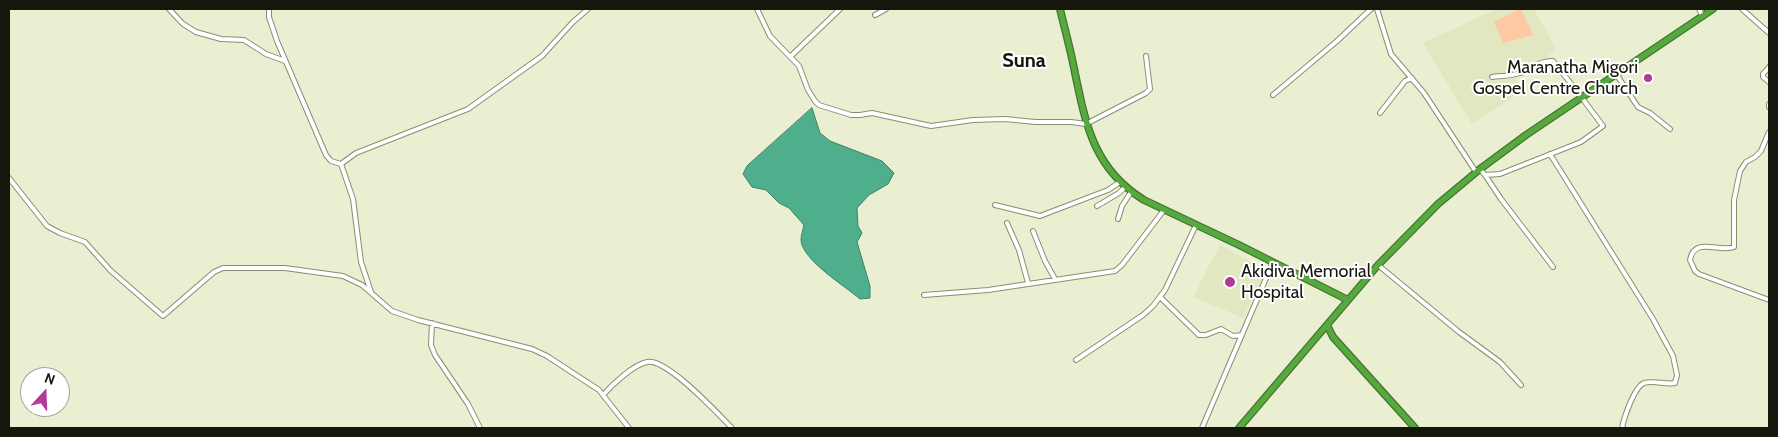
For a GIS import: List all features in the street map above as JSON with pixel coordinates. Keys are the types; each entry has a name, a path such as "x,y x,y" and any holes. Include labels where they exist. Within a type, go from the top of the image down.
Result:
{"highway":[{"path":"1060,9 1086,124 1101,159 1122,184 1130,192 1164,210 1274,262 1348,300"},
{"path":"1239,428 1378,265 1438,204 1526,135 1713,9"},
{"path":"1327,325 1334,337 1415,428"},
{"path":"1322,330 1334,337"}],"street":[{"path":"169,9 183,24 196,32 221,39 244,40 266,54 285,61"},
{"path":"270,9 270,22 326,155 331,161 341,164"},
{"path":"341,164 356,153 468,109 542,56 573,22 588,9"},
{"path":"757,9 770,36 791,56 801,70 808,90 815,101 825,107 850,115 872,113 931,126 973,120 1005,119 1086,124 1146,93 1150,89 1146,56"},
{"path":"791,56 840,9"},
{"path":"875,15 886,9"},
{"path":"1273,95 1371,9"},
{"path":"1377,9 1391,54 1424,93 1478,171 1485,175 1552,267"},
{"path":"1699,9 1702,15"},
{"path":"1742,9 1769,33"},
{"path":"1485,175 1500,174 1585,140 1603,128 1603,125 1553,61 1539,64 1520,73 1492,77"},
{"path":"1769,66 1763,74 1763,77 1769,82"},
{"path":"1616,74 1638,107 1650,113 1670,129"},
{"path":"1380,113 1405,81 1412,78"},
{"path":"1769,132 1760,153 1746,162 1740,171 1734,200 1735,245 1729,249 1701,247 1692,253 1690,260 1695,271 1699,274 1769,300"},
{"path":"1550,154 1653,319 1673,356 1676,367 1676,383 1646,383 1641,386 1630,405 1622,428"},
{"path":"341,164 355,209 361,262 372,294"},
{"path":"9,178 47,226 85,242 111,271 163,316 214,272 226,268 292,268 343,276 355,280 392,311 539,352 604,394 628,428"},
{"path":"995,205 1040,216 1122,184"},
{"path":"1097,206 1119,193 1122,184"},
{"path":"1118,219 1122,206 1130,192"},
{"path":"924,295 988,290 1115,271 1122,265 1164,210"},
{"path":"1007,222 1028,283"},
{"path":"1076,360 1143,315 1160,297 1180,262 1196,225"},
{"path":"1033,231 1045,261 1055,279"},
{"path":"1202,428 1274,262"},
{"path":"1378,265 1459,332 1500,362 1522,385"},
{"path":"1160,297 1199,335 1206,335 1221,329 1233,336 1238,342"},
{"path":"432,323 431,345 434,356 468,404 480,428"},
{"path":"1233,336 1242,335"},
{"path":"604,394 630,371 641,364 652,362 664,367 690,386 732,428"}],"shaded area":[{"path":"1497,9 1534,9 1556,49 1547,57 1516,72 1518,94 1472,124 1423,43"},
{"path":"1521,9 1533,35 1503,43 1494,22"},
{"path":"812,108 820,133 830,141 882,161 894,173 888,184 869,195 857,208 858,226 862,233 857,242 870,286 870,298 860,299 816,264 803,248 801,240 804,225 789,208 779,203 766,190 752,187 743,174 747,166"},
{"name":"Akidiva Memorial Hospital","path":"1220,245 1266,270 1243,318 1194,297"}],"place":[{"name":"Maranatha Migori Gospel Centre Church","path":"1648,78"},
{"name":"Akidiva Memorial Hospital","path":"1230,282"}],"district":[{"name":"Suna","path":"1024,61"}]}
